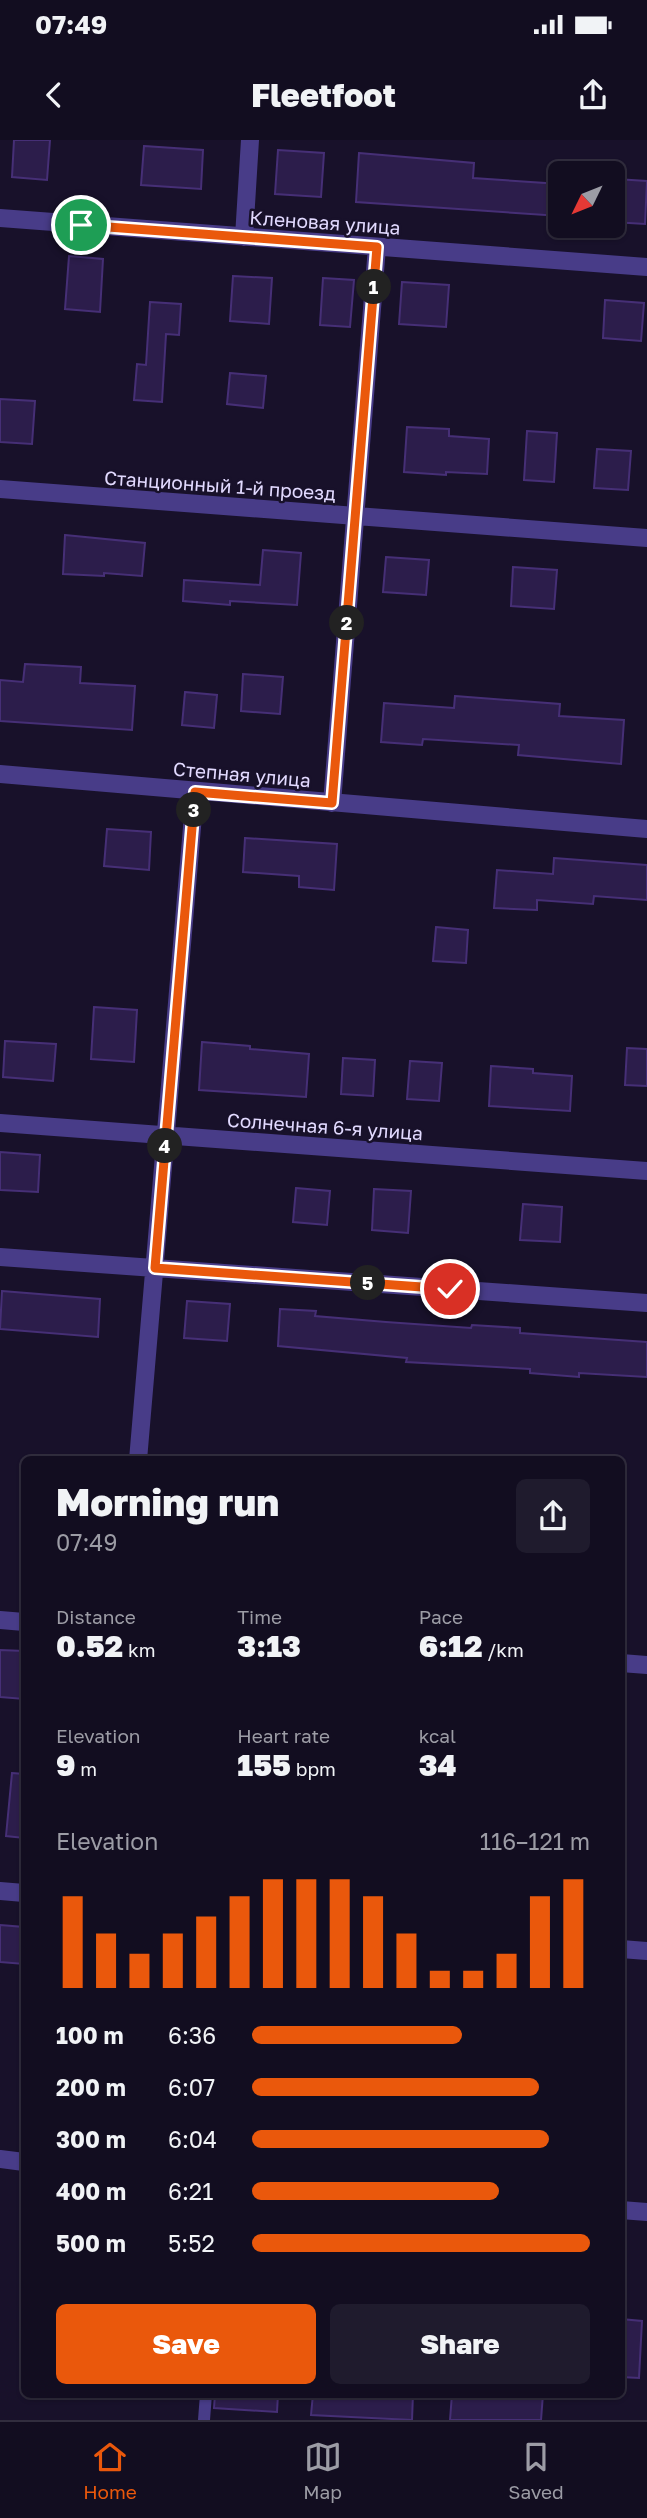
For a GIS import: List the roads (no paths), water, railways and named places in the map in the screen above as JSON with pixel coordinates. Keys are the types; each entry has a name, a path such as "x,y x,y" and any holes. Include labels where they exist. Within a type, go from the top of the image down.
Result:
{"street":[{"path":"244,237 250,140"},
{"name":"Кленовая улица","path":"0,218 647,267"},
{"path":"332,803 377,247"},
{"name":"Станционный 1-й проезд","path":"0,489 647,538"},
{"name":"Степная улица","path":"0,774 647,829"},
{"path":"138,1456 195,792"},
{"name":"Солнечная 6-я улица","path":"0,1123 647,1171"},
{"path":"0,1257 647,1303"},
{"path":"0,1620 21,1622"},
{"path":"625,1663 647,1665"},
{"path":"0,1891 21,1893"},
{"path":"625,1949 647,1951"},
{"path":"0,2160 21,2162"},
{"path":"625,2210 647,2212"}],"lane":[{"path":"204,2420 206,2398"}]}
